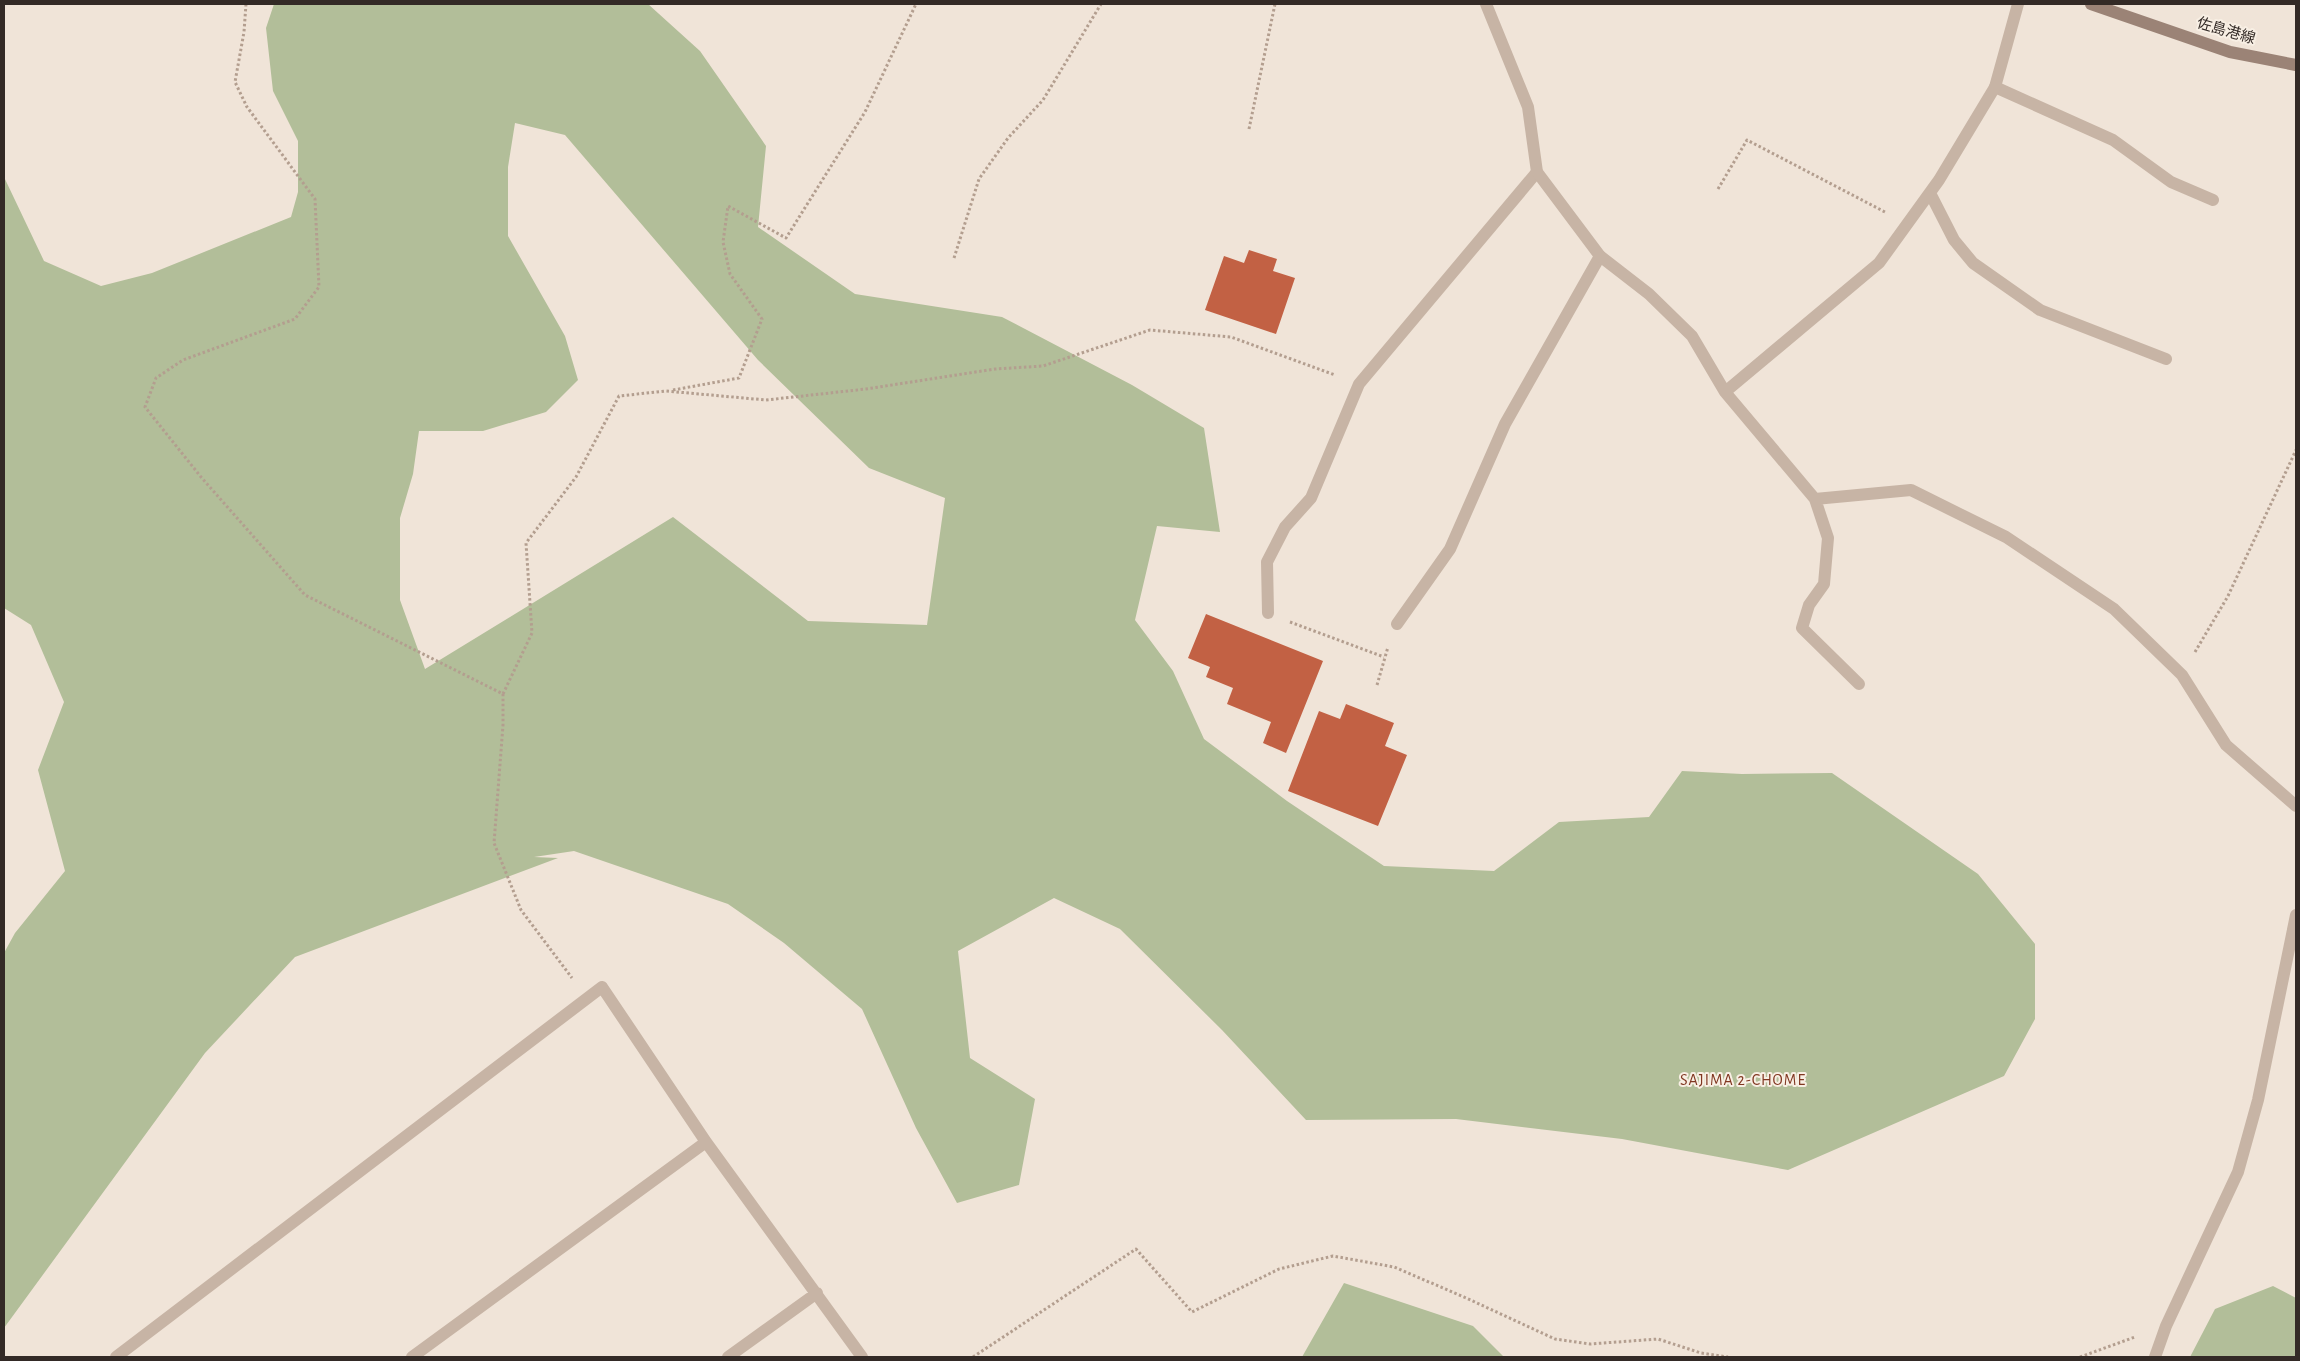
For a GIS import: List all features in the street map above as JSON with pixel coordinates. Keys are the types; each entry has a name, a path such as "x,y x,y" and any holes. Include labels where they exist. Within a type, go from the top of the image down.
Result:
{"main road":[{"name":"佐島港線","path":"2091,4 2230,52 2296,65"}],"street":[{"path":"1486,4 1528,107 1537,172 1600,256 1649,294 1692,336 1725,392 1815,499 1828,538 1824,584 1810,606 1802,628 1859,684"},
{"path":"1725,392 1880,263 1930,193 1995,87 2018,4"},
{"path":"1995,87 2113,140 2171,182 2213,200"},
{"path":"1268,613 1267,562 1285,527 1311,498 1359,384 1537,172"},
{"path":"1930,193 1954,240 1973,263 2040,310 2166,359"},
{"path":"1397,624 1450,549 1505,424 1600,256"},
{"path":"1815,499 1911,490 2006,536 2114,608 2182,675 2226,745 2296,806"},
{"path":"2155,1357 2166,1326 2238,1172 2258,1100 2296,915"},
{"path":"116,1357 602,987 706,1142 862,1357"},
{"path":"412,1357 706,1142"},
{"path":"728,1357 817,1293"}],"path":[{"path":"246,4 244,32 236,82 247,107 315,200 319,287 294,319 183,360 156,378 145,407 201,477 306,595 503,694"},
{"path":"588,998 521,910 494,843 503,725 503,694 532,633 526,543 576,477 619,396 666,391 739,378 762,319 730,274 723,242 728,206 786,238 865,112 916,4"},
{"path":"954,258 979,179 1008,138 1043,100 1100,4"},
{"path":"1249,129 1275,4"},
{"path":"1718,189 1747,140 1908,224"},
{"path":"666,391 766,400 866,389 995,369 1043,366 1150,330 1231,337 1359,384"},
{"path":"2182,675 2228,596 2296,450"},
{"path":"1268,613 1384,657"},
{"path":"1378,685 1384,657 1397,624"},
{"path":"973,1357 1136,1249 1192,1312 1279,1269 1333,1256 1394,1268 1464,1296 1555,1340 1590,1344 1658,1340 1701,1353 1728,1357"},
{"path":"2080,1357 2166,1326"}],"green space":[{"path":"274,4 648,4 700,51 766,146 758,227 855,294 1002,317 1132,385 1204,428 1220,532 1157,526 1135,620 1173,671 1204,739 1287,801 1384,866 1494,871 1559,822 1649,817 1682,771 1742,774 1832,773 1978,874 2035,944 2035,1019 2004,1076 1788,1170 1622,1139 1456,1119 1306,1120 1222,1030 1120,929 1054,898 958,951 970,1058 1035,1099 1019,1185 957,1203 916,1128 862,1009 784,943 728,904 574,851 534,857 558,858 295,957 205,1053 4,1328 4,953 15,933 65,871 38,770 64,702 31,625 4,608 4,177 44,261 101,286 152,273 291,217 298,192 298,141 273,91 266,28","holes":["515,123 565,135 758,360 869,468 945,498 927,625 808,621 673,517 425,669 400,600 400,518 413,474 419,431 483,431 546,412 578,380 565,336 508,236 508,167"]},
{"path":"1344,1283 1473,1326 1504,1357 1302,1357"},
{"path":"2273,1286 2296,1298 2296,1357 2190,1357 2215,1309"}],"building":[{"path":"1249,250 1277,259 1273,271 1295,278 1276,334 1205,310 1224,256 1244,263"},
{"path":"1206,614 1323,661 1286,753 1263,743 1271,722 1227,704 1233,688 1206,677 1210,667 1188,658"},
{"path":"1346,704 1394,723 1385,746 1407,755 1378,826 1288,791 1319,711 1340,719"}],"district":[{"name":"SAJIMA 2-CHOME","path":"1743,1080"}]}
